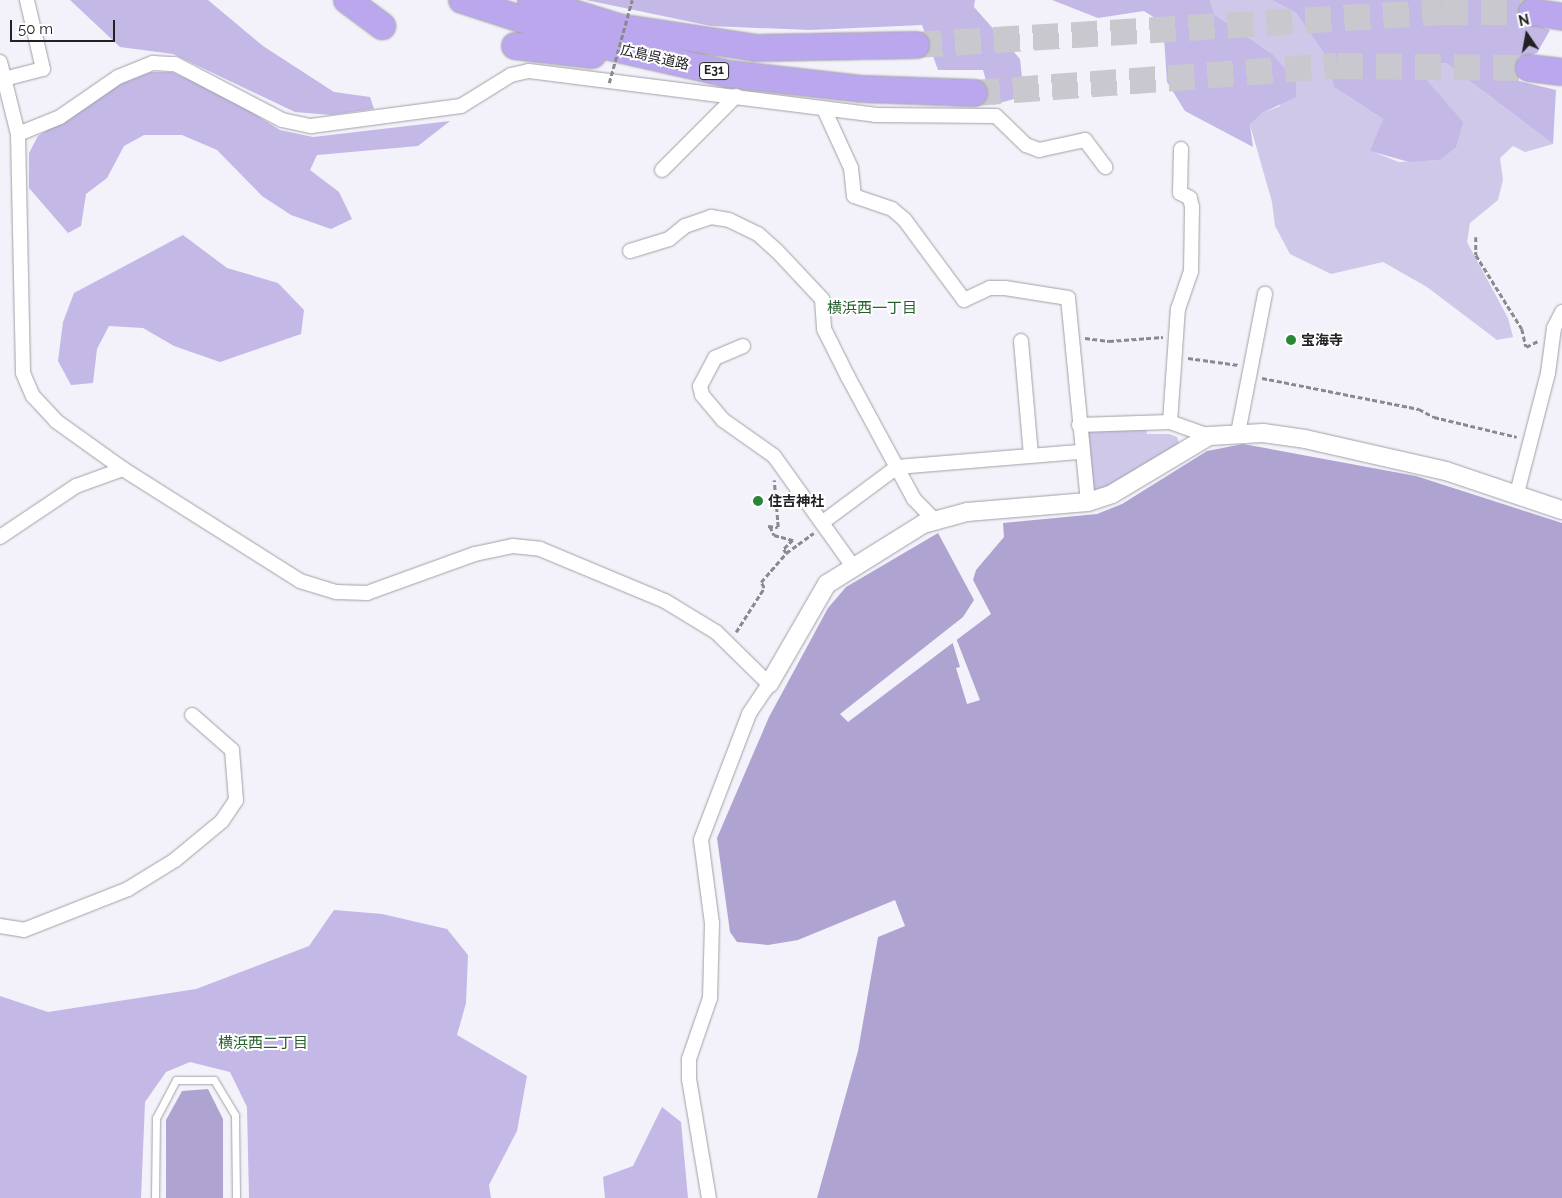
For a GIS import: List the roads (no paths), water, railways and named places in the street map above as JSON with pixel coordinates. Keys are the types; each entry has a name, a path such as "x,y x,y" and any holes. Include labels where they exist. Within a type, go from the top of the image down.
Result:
{"highway":[{"path":"347,0 382,26"},
{"name":"広島呉道路","path":"462,0 732,85 974,93"},
{"name":"広島呉道路","path":"530,0 618,27 757,48 916,45"},
{"path":"1532,12 1562,17"},
{"path":"515,46 732,85"},
{"path":"1529,68 1562,72"}],"street":[{"path":"4,79 43,69 27,0"},
{"path":"0,62 18,134 23,373 32,396 56,421 123,470 300,581 336,592 367,593 475,554 513,546 540,549 665,601 729,644 769,684"},
{"path":"18,134 60,117 118,77 153,64 175,64 282,120 310,126 461,106 511,75 529,71 609,83 732,85 824,109 876,115 996,116 1026,145 1039,150 1085,140 1105,167"},
{"path":"662,170 732,85"},
{"path":"824,109 851,168 854,196 892,209 904,219 955,292 964,300 990,288 1005,288 1068,298 1081,452 1088,502"},
{"path":"1170,422 1178,309 1191,272 1192,207 1190,198 1180,193 1180,149"},
{"path":"630,251 669,239 685,226 711,217 729,220 758,234 822,299 824,328 914,499 932,519"},
{"path":"1238,433 1252,372 1265,294"},
{"path":"1517,492 1548,373 1554,328 1562,312"},
{"path":"1021,341 1031,456"},
{"path":"743,346 715,358 700,386 702,395 723,420 763,446 780,465 852,565"},
{"path":"1079,425 1170,422 1209,436"},
{"path":"708,1198 689,1079 690,1059 710,998 712,924 701,840 749,714 769,684 812,603 827,584 852,565 932,519 967,512 1088,502 1112,494 1209,436 1238,433 1315,441 1517,492 1562,510"},
{"path":"824,524 897,467 1081,452"},
{"path":"0,537 76,486 123,470"},
{"path":"0,926 24,930 128,889 176,860 222,821 236,800 232,750 192,715"}],"lane":[{"path":"155,1198 156,1118 176,1080 214,1080 235,1115 236,1198"}],"tunnel":[{"path":"916,45 1442,12 1532,12"},
{"path":"974,93 1337,66 1529,68"}],"place":[{"name":"宝海寺","path":"1291,340"},
{"name":"住吉神社","path":"758,501"}],"district":[{"name":"横浜西一丁目","path":"872,309"},
{"name":"横浜西二丁目","path":"263,1044"}]}
